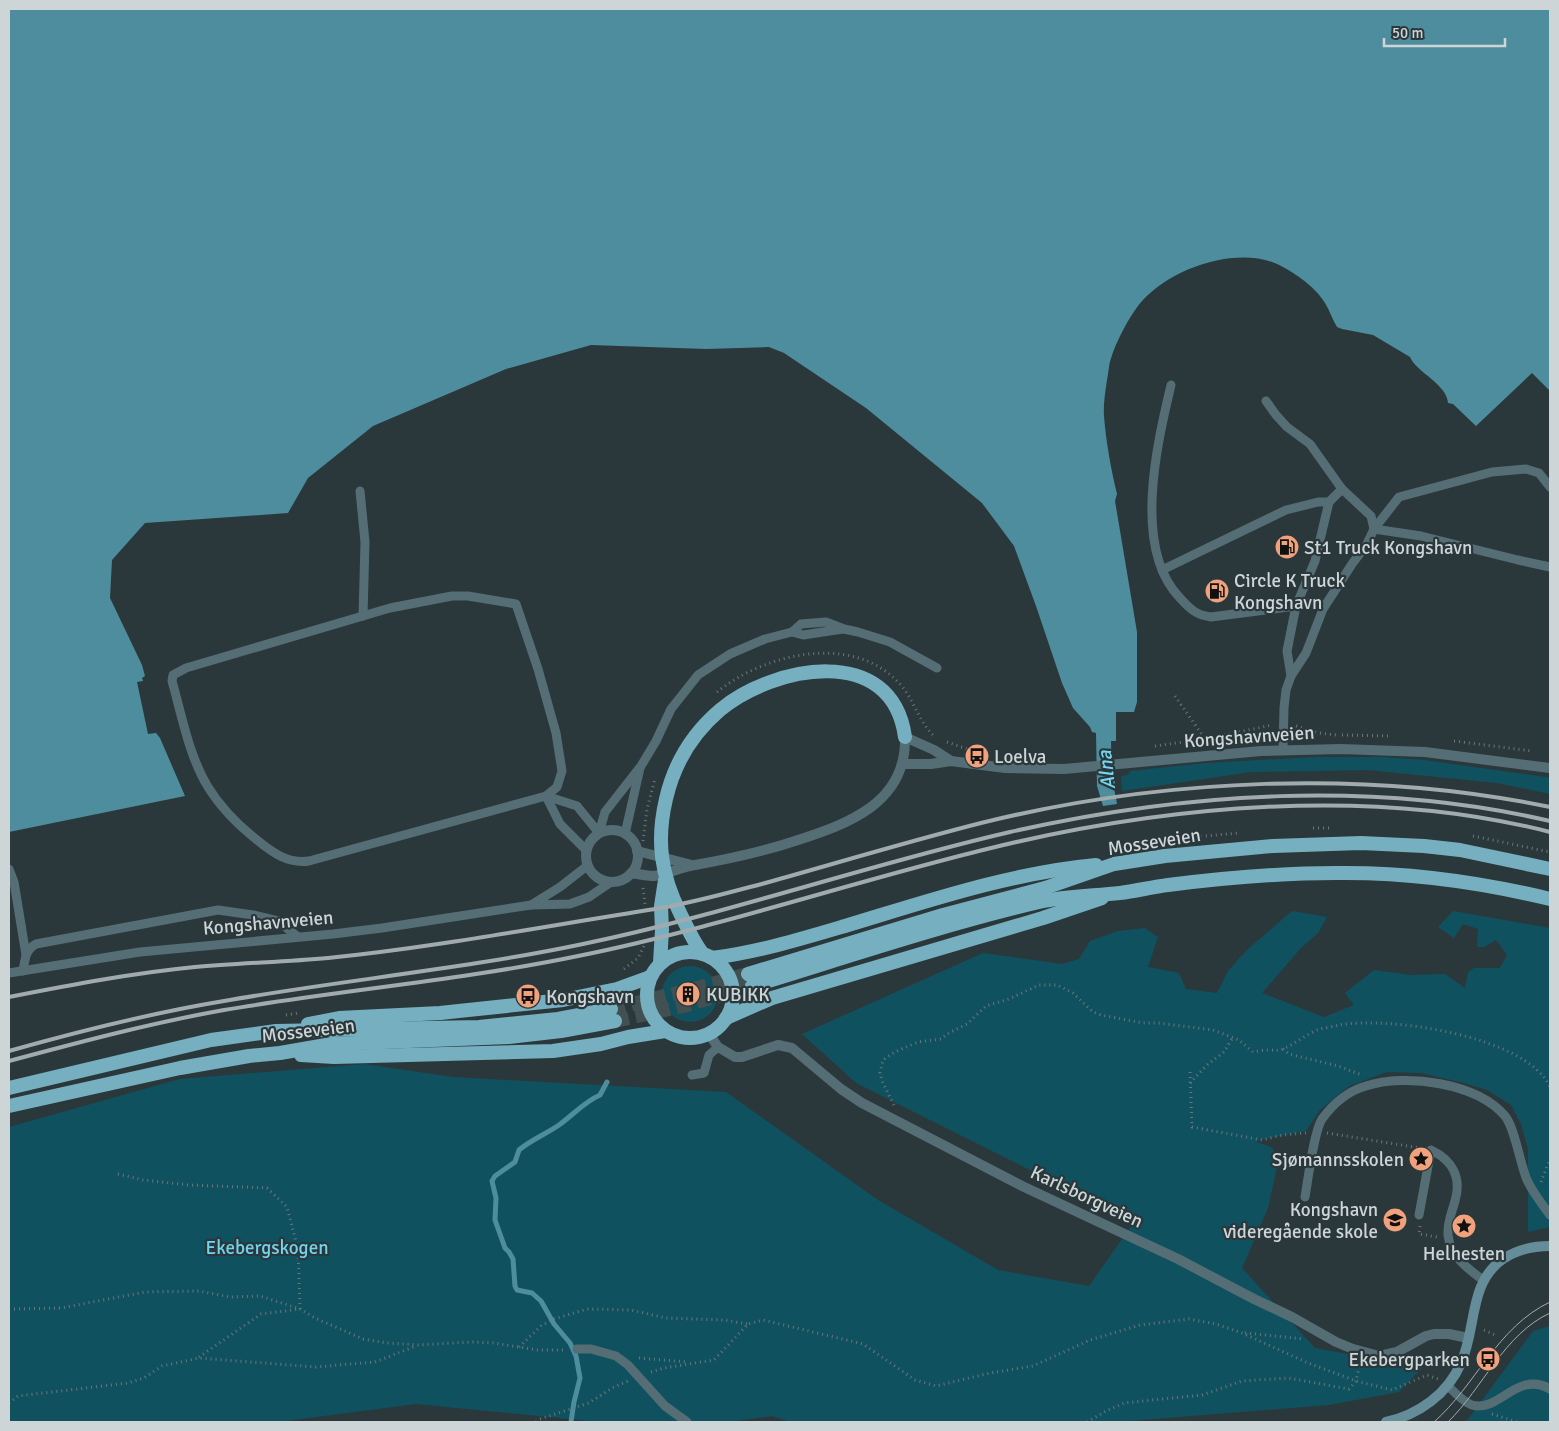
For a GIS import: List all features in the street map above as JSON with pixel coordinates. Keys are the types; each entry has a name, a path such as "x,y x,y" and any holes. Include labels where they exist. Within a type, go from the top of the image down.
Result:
{"highway":[{"path":"665,879 661,906 660,961 650,977 646,992 648,1007 654,1021 666,1031 682,1038 701,1037 716,1030 726,1018 733,996 728,974 721,965 704,954 675,904 665,879 661,849 662,820 668,790 678,763 687,747 699,731 720,710 740,696 767,682 789,675 814,671 835,671 854,675 869,681 889,699 900,719 905,737"},
{"name":"Mosseveien","path":"1550,869 1460,850 1361,843 1308,844 1165,856 1114,864 1045,888 960,910 750,980 1015,908 1066,897 1120,893 1214,880 1336,873 1399,875 1458,880 1550,899"},
{"path":"660,961 680,952 691,951 704,954 752,952 783,945 1018,876 1060,869 1114,864"},
{"path":"726,1018 772,998 1120,893"},
{"path":"276,1030 339,1018 440,1013 562,1000 616,989 650,977"},
{"name":"Mosseveien","path":"9,1088 211,1040 276,1030 479,1027 613,1015 534,1035 332,1044 249,1056 180,1068 9,1106"},
{"path":"280,1053 334,1057 553,1051 666,1031"}],"main road":[{"path":"1386,1422 1420,1409 1447,1386 1462,1362 1476,1301 1483,1280 1494,1266 1514,1252 1535,1246 1550,1246"}],"street":[{"name":"Kongshavnveien","path":"905,737 934,750 951,761"},
{"path":"631,873 654,876 693,865 756,853 815,835 846,822 867,811 892,786 902,764 905,737"},
{"name":"Kongshavnveien","path":"902,764 931,764 951,761 1034,770 1130,764 1215,754 1350,749 1425,752 1550,768"},
{"path":"640,848 636,866 625,878 611,882 597,878 587,866 586,850 593,837 608,830 617,830 625,834 640,848 693,865"},
{"path":"709,1034 718,1047"},
{"name":"Karlsborgveien","path":"718,1047 729,1055 742,1057 792,1048 856,1100 1022,1186 1178,1259 1292,1317 1336,1342 1380,1356 1397,1352 1426,1336 1434,1334 1449,1334 1468,1338"}],"lane":[{"path":"1171,385 1157,445 1153,536 1162,570 1175,594 1191,610 1201,616 1216,616 1296,606"},
{"path":"1266,401 1287,427 1310,444 1342,490 1371,516 1374,529"},
{"path":"1283,750 1286,690 1291,676 1306,653 1323,609 1367,544 1374,529 1399,497 1492,472 1522,469 1539,473 1550,487"},
{"path":"1291,676 1287,651 1296,606 1315,561 1329,502 1342,490"},
{"path":"360,491 365,542 363,616"},
{"path":"1162,570 1286,510 1304,505 1329,502"},
{"path":"1374,529 1421,536 1550,567"},
{"path":"452,596 468,596 516,604 538,670 556,734 562,770 557,787 546,796 298,862 282,858 271,852 238,825 207,786 192,750 172,681 173,675 186,668 390,608 452,596"},
{"path":"599,833 605,812 641,766 656,741 671,709 698,675 713,664 747,646 792,632 802,624 826,622 890,642 937,668"},
{"path":"625,834 641,766"},
{"path":"546,796 577,806 599,833"},
{"path":"546,796 560,824 586,850"},
{"name":"Kongshavnveien","path":"531,905 560,887 587,866"},
{"path":"9,869 14,882 26,955"},
{"name":"Kongshavnveien","path":"9,973 140,952 382,928 531,905 570,904 595,894 611,882"},
{"path":"23,971 26,955 30,948 36,944 218,910 254,915 278,921 298,937"},
{"path":"692,1075 704,1073 709,1055 718,1047"},
{"path":"1305,1197 1320,1122 1333,1105 1350,1093 1366,1086 1420,1081 1454,1088 1486,1101 1506,1118 1527,1180 1550,1215"},
{"path":"1419,1219 1431,1150 1451,1164 1455,1175 1457,1196 1448,1228 1450,1244 1458,1259 1483,1280"},
{"path":"574,1350 591,1349 616,1356 639,1376 665,1406 687,1422"},
{"path":"1447,1386 1466,1402 1479,1406 1494,1402 1521,1386 1529,1384 1542,1385 1550,1389"}],"path":[{"path":"714,695 740,676 785,658 808,654 833,654 855,657 870,662 896,679 903,686 927,729 935,736"},
{"path":"1176,696 1205,739"},
{"path":"1153,746 1205,739 1283,724"},
{"path":"945,741 972,750"},
{"path":"640,848 647,809 656,777"},
{"path":"643,881 646,907"},
{"path":"627,968 641,954 647,939"},
{"path":"896,1120 895,1106 880,1073 884,1060 895,1052 918,1042 941,1039 953,1030 967,1024 986,1006 1009,999 1039,985 1057,985 1073,993 1093,1012 1112,1018 1143,1023 1158,1022 1191,1028 1203,1028 1224,1033 1239,1040 1253,1052 1283,1049 1317,1030 1362,1022 1421,1027 1450,1032 1497,1046 1517,1055 1530,1063 1546,1078 1550,1087"},
{"path":"1190,1083 1208,1064 1224,1052 1233,1037"},
{"path":"1283,1049 1289,1054 1338,1066 1363,1075"},
{"path":"1190,1072 1192,1127 1262,1140 1283,1135 1318,1132 1431,1150"},
{"path":"1536,1194 1550,1160"},
{"path":"118,1174 143,1180 189,1185 267,1188 287,1207 298,1249 300,1309"},
{"path":"1419,1219 1419,1234 1430,1235"},
{"path":"9,1309 61,1308 145,1292 199,1290 230,1297 260,1296 300,1309 315,1318 363,1339 419,1345 472,1342 574,1350"},
{"path":"199,1358 261,1314 300,1309"},
{"path":"518,1347 535,1330 554,1319 587,1309 631,1310 666,1318 725,1320 748,1324 763,1320 863,1344 915,1380 936,1386 990,1373 1033,1366 1090,1340 1140,1325 1189,1319 1216,1324 1242,1333 1308,1363 1356,1381 1392,1390 1427,1375 1439,1379 1447,1386"},
{"path":"536,1422 589,1403 612,1388 639,1376 664,1368 714,1360 748,1324"},
{"path":"1484,1330 1495,1335"},
{"path":"1242,1333 1308,1340"},
{"path":"9,1403 18,1396 128,1383 144,1378 162,1366 199,1358 316,1367 375,1362 419,1345"},
{"path":"1088,1422 1124,1403 1202,1395 1242,1381 1288,1378 1349,1390 1356,1381 1363,1352"},
{"path":"616,1356 692,1363"}],"green space":[{"path":"1314,757 1383,757 1424,760 1546,777 1550,778 1550,794 1497,783 1367,770 1251,772 1122,791 1121,776 1128,775 1130,771 1206,763"},
{"name":"Ekebergskogen","path":"1292,911 1327,917 1318,933 1301,948 1262,993 1324,1017 1354,1005 1345,993 1374,970 1411,975 1445,974 1465,988 1468,972 1474,968 1500,968 1507,955 1496,940 1484,947 1477,947 1478,929 1463,924 1454,938 1438,927 1453,911 1550,928 1550,1227 1528,1232 1528,1149 1521,1124 1511,1105 1487,1090 1464,1083 1421,1073 1387,1072 1349,1086 1320,1110 1306,1131 1258,1140 1257,1142 1271,1147 1279,1158 1268,1208 1242,1268 1315,1348 1422,1368 1399,1392 1329,1405 1117,1422 791,1422 772,1416 729,1422 599,1422 416,1404 278,1422 9,1422 9,1127 180,1079 364,1064 453,1077 726,1092 878,1200 998,1270 1089,1286 1134,1222 856,1083 802,1034 983,953 1062,964 1079,959 1090,941 1118,931 1145,928 1158,937 1148,967 1179,973 1186,989 1217,993 1228,971 1247,950"},
{"path":"690,966 701,968 710,974 716,983 718,994 716,1005 710,1014 701,1020 690,1022 679,1020 670,1014 664,1005 662,994 664,983 670,974 679,968"},
{"path":"1550,1326 1550,1422 1466,1422 1533,1331"}],"water":[{"name":"Alna","path":"9,9 1550,9 1550,391 1532,373 1476,426 1453,404 1448,403 1442,390 1413,363 1410,357 1373,335 1337,327 1321,297 1309,285 1294,273 1279,265 1256,258 1221,260 1203,264 1170,279 1143,300 1127,322 1114,350 1105,391 1104,416 1107,446 1117,494 1115,501 1137,632 1137,702 1134,712 1116,712 1116,741 1111,741 1112,781 1115,781 1114,788 1117,804 1103,806 1097,786 1096,733 1092,732 1090,727 1073,708 1062,683 1014,546 982,503 866,408 784,353 769,347 706,349 591,345 506,369 373,426 308,478 288,513 145,523 112,560 110,598 142,665 145,676 142,678 143,681 137,682 148,734 156,733 160,738 185,796 9,832"}],"waterway":[{"path":"571,1422 580,1378 576,1356 570,1343 554,1324 541,1301 532,1293 517,1290 515,1286 513,1259 505,1248 495,1220 496,1198 492,1181 495,1176 515,1162 519,1150 559,1125 600,1095 607,1082"}],"tunnel":[{"path":"611,1009 748,974"},
{"path":"615,1021 687,1005 752,986"}],"tram line":[{"path":"1434,1422 1449,1407 1515,1326 1550,1302"},
{"path":"1448,1422 1520,1334 1534,1322 1550,1313"}],"railway":[{"path":"9,997 102,980 172,970 328,958 410,948 669,907 769,882 981,823 1050,808 1121,796 1193,788 1265,784 1338,783 1409,787 1480,795 1550,807"},
{"path":"9,1051 62,1036 170,1011 269,994 493,961 583,944 744,904 957,845 1076,818 1211,800 1280,796 1348,796 1416,800 1483,808 1550,821"},
{"path":"9,1061 143,1027 224,1010 448,978 583,955 735,918 987,849 1125,821 1196,812 1268,807 1340,806 1412,809 1482,818 1550,832"}],"place":[{"name":"St1 Truck Kongshavn","path":"1287,547"},
{"name":"Circle K Truck Kongshavn","path":"1217,591"},
{"name":"Loelva","path":"977,756"},
{"name":"KUBIKK","path":"688,994"},
{"name":"Kongshavn","path":"528,996"},
{"name":"Sjømannsskolen","path":"1421,1159"},
{"name":"Kongshavn videregående skole","path":"1395,1220"},
{"name":"Helhesten","path":"1464,1226"},
{"name":"Ekebergparken","path":"1488,1359"}]}
